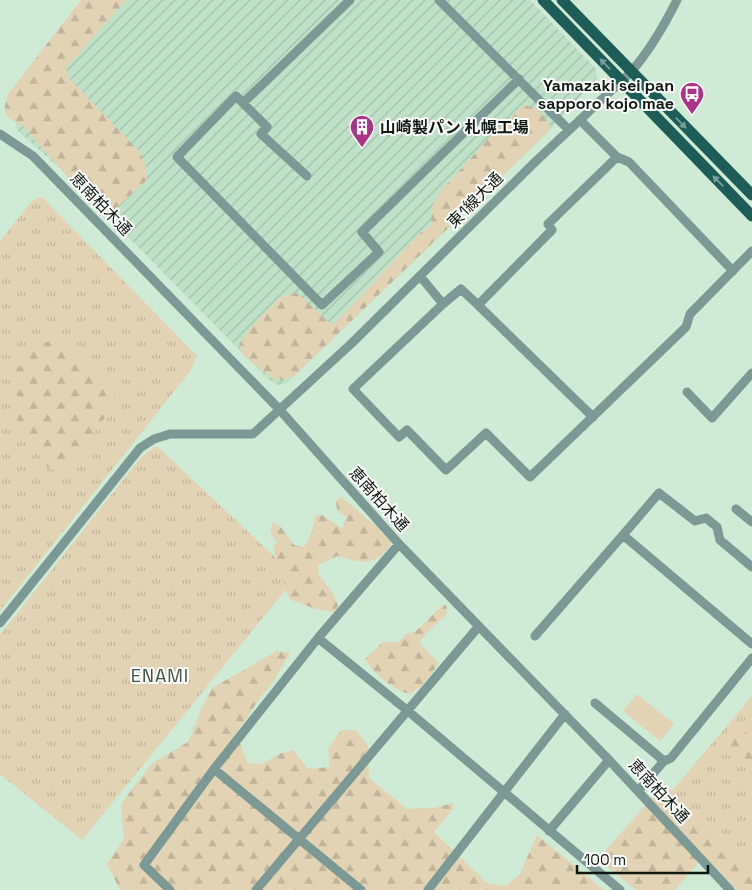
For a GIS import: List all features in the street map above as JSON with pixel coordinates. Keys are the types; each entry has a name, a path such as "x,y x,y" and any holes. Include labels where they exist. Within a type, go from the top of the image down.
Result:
{"main road":[{"path":"543,0 752,216"},
{"path":"562,0 752,195"}],"street":[{"path":"243,103 350,0"},
{"path":"439,0 569,130"},
{"name":"東1線大通","path":"0,623 140,448 154,439 170,434 253,434 353,342 569,130 631,72 665,23 676,0"},
{"path":"307,176 261,134 267,128 236,96 177,157 322,305 379,252 362,232 519,79"},
{"path":"580,120 617,157 629,162 732,271"},
{"name":"恵南柏木通","path":"0,134 33,156 279,409 399,544 565,714 730,890"},
{"path":"478,305 552,230 548,224 617,157"},
{"path":"592,417 461,289 353,389 399,437 407,430 446,470 486,432 530,477 686,327 690,314 752,251"},
{"path":"420,276 443,304"},
{"path":"687,392 712,418 752,373"},
{"path":"535,636 659,493 695,521 706,518 717,527 720,540 752,567"},
{"path":"736,509 752,522"},
{"path":"623,535 752,644"},
{"path":"170,890 144,865 214,769 318,638 399,544"},
{"path":"256,890 479,626"},
{"path":"318,638 408,711 620,890"},
{"path":"638,791 664,761 671,758 752,658"},
{"path":"595,703 664,761"},
{"path":"428,890 565,714"},
{"path":"549,831 609,760"},
{"path":"214,769 361,890"}],"shaded area":[{"path":"99,0 530,0 596,69 597,78 547,133 286,384 278,385 268,379 63,171 17,130 14,110"}],"green space":[{"path":"81,0 126,0 66,68 68,77 141,153 146,167 147,180 112,212 94,207 23,126 8,117 5,111 8,94"},
{"path":"524,105 537,109 550,124 547,133 294,376 284,380 272,378 243,355 239,344 253,325 282,296 297,293 331,324 339,319 419,234 431,225 432,207 439,193 500,126"},
{"path":"42,197 197,356 191,370 0,611 0,241 32,201"},
{"path":"58,338 117,388 106,416 83,448 58,473 44,465 39,455 28,447 20,425 17,407 21,398 13,392 11,384 14,373 36,346"},
{"path":"157,446 296,577 82,840 0,774 0,635 142,456"},
{"path":"341,497 375,525 392,543 380,557 368,562 337,556 317,566 319,575 332,592 338,605 335,612 315,609 289,599 273,548 277,542 272,536 270,529 273,523 280,526 294,545 304,547 312,532 315,515 322,515 343,529 347,518 337,510 336,501"},
{"path":"443,605 447,606 446,615 419,642 439,663 423,685 410,694 390,685 379,676 365,659 383,642 399,642 406,634 415,632"},
{"path":"277,651 290,653 273,682 259,699 236,734 248,763 262,764 279,754 293,750 308,769 330,767 328,749 341,730 356,730 368,746 369,778 407,809 434,808 453,803 453,809 434,832 487,883 506,886 520,874 537,835 604,890 120,890 107,864 124,839 121,804 151,764 188,742 212,688"},
{"path":"637,694 674,724 660,741 623,711"},
{"path":"752,696 752,874 671,792"},
{"path":"736,723 752,738 752,774 721,746 721,739"},
{"path":"664,784 694,811 752,870 752,890 737,890 704,856 675,890 636,890 598,859"}],"place":[{"name":"Yamazaki sei pan sapporo kojo mae","path":"692,115"},
{"name":"山崎製パン 札幌工場","path":"362,148"}],"district":[{"name":"ENAMI","path":"160,675"}]}
